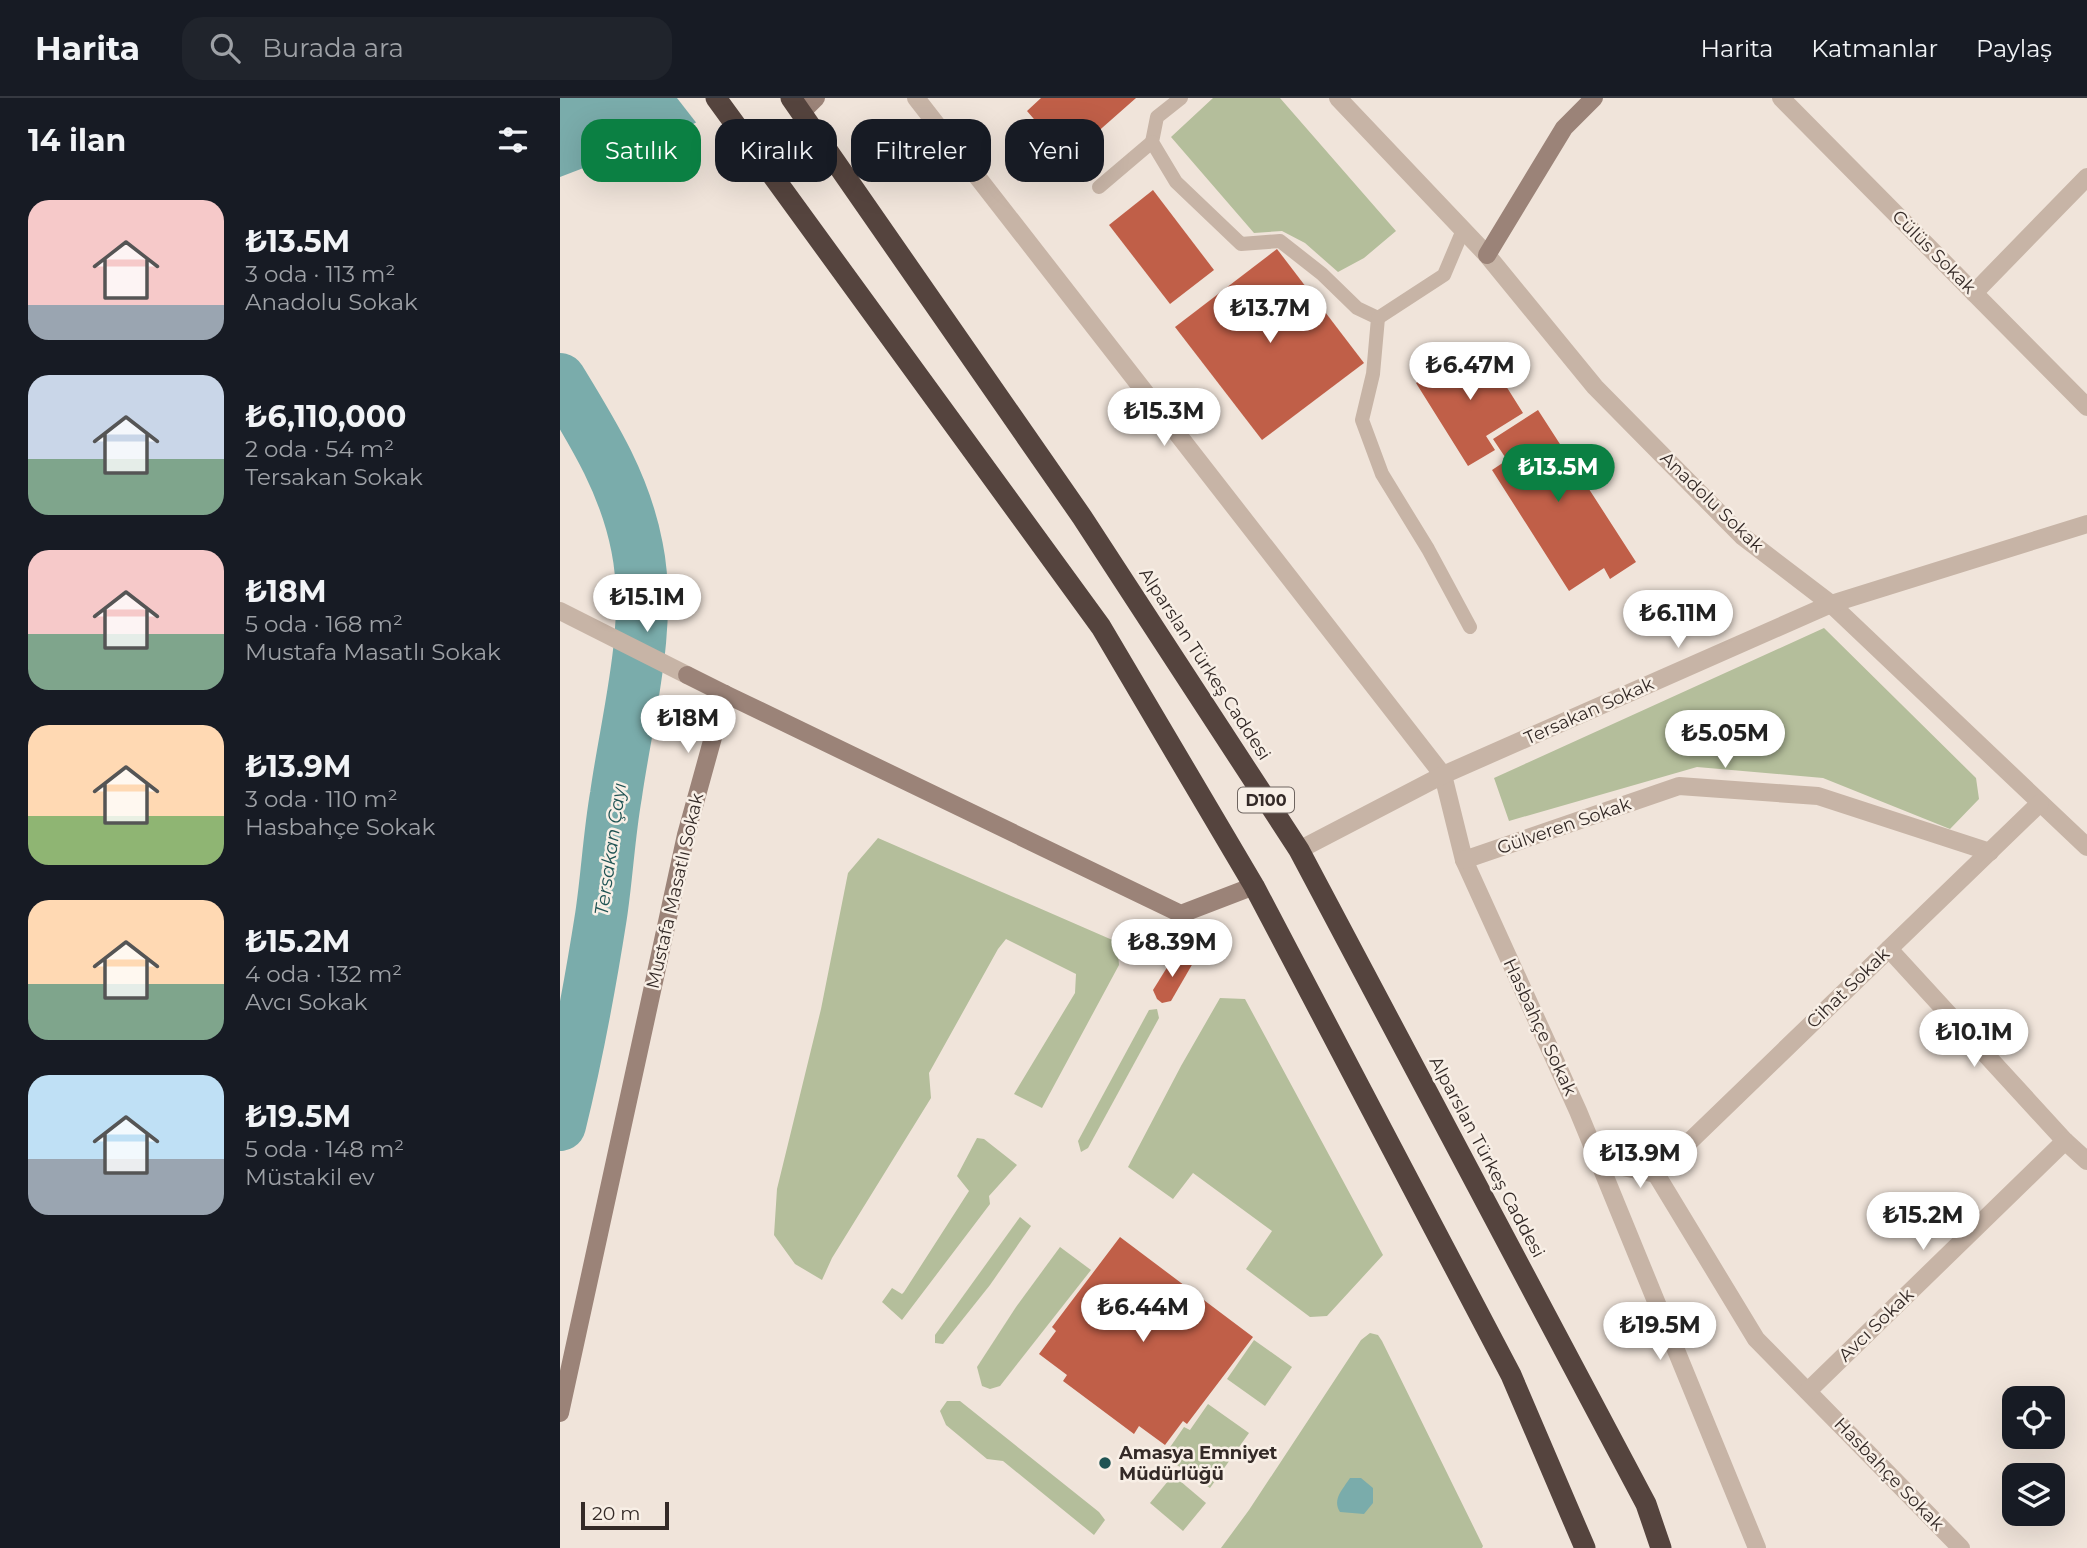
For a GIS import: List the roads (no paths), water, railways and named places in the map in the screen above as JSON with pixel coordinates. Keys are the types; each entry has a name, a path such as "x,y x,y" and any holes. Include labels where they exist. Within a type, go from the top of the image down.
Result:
{"highway":[{"name":"D100","path":"716,98 1101,627 1254,886 1511,1375 1585,1548"},
{"name":"Alparslan Türkeş Caddesi","path":"803,103 1082,517 1299,850 1646,1504 1661,1548"}],"street":[{"path":"916,98 1443,775"},
{"name":"Anadolu Sokak","path":"1338,98 1487,255 1595,387 1722,516 1742,536 1830,604 2087,847"},
{"path":"1487,255 1564,128 1594,98"},
{"name":"Cülüs Sokak","path":"1781,98 2087,407"},
{"path":"1974,293 2087,177"},
{"name":"Tersakan Sokak","path":"1299,850 1443,775 1830,604 2087,523"},
{"path":"560,611 725,694 1181,914 1254,886"},
{"name":"Mustafa Masatlı Sokak","path":"560,1413 686,835 725,694"},
{"name":"Hasbahçe Sokak","path":"1443,775 1464,860 1578,1111 1757,1548"},
{"name":"Gülveren Sokak","path":"1464,860 1679,786 1818,796 1990,852"},
{"name":"Cihat Sokak","path":"1656,1174 2040,803"},
{"path":"1889,949 2065,1141 2087,1161"},
{"name":"Avcı Sokak","path":"1808,1391 2065,1141"},
{"path":"1599,1162 1656,1174"},
{"name":"Hasbahçe Sokak","path":"1656,1174 1756,1339 1961,1548"}],"lane":[{"path":"1099,187 1152,142 1157,117 1181,98"},
{"path":"1152,142 1176,182 1241,244 1280,242 1322,274 1356,308 1378,318"},
{"path":"1378,318 1444,275 1463,230"},
{"path":"1378,318 1373,374 1362,420 1382,474 1428,549 1470,627"}],"water":[{"path":"560,98 737,98 701,119 581,119 581,169 560,177"},
{"path":"1350,1478 1361,1478 1373,1488 1373,1503 1364,1514 1340,1512 1338,1507 1339,1494"}],"waterway":[{"name":"Tersakan Çayı","path":"560,379 596,439 625,502 637,547 642,608 637,671 614,810 601,916 583,1021 560,1125"}],"place":[{"name":"Amasya Emniyet Müdürlüğü","path":"1105,1463"}]}
